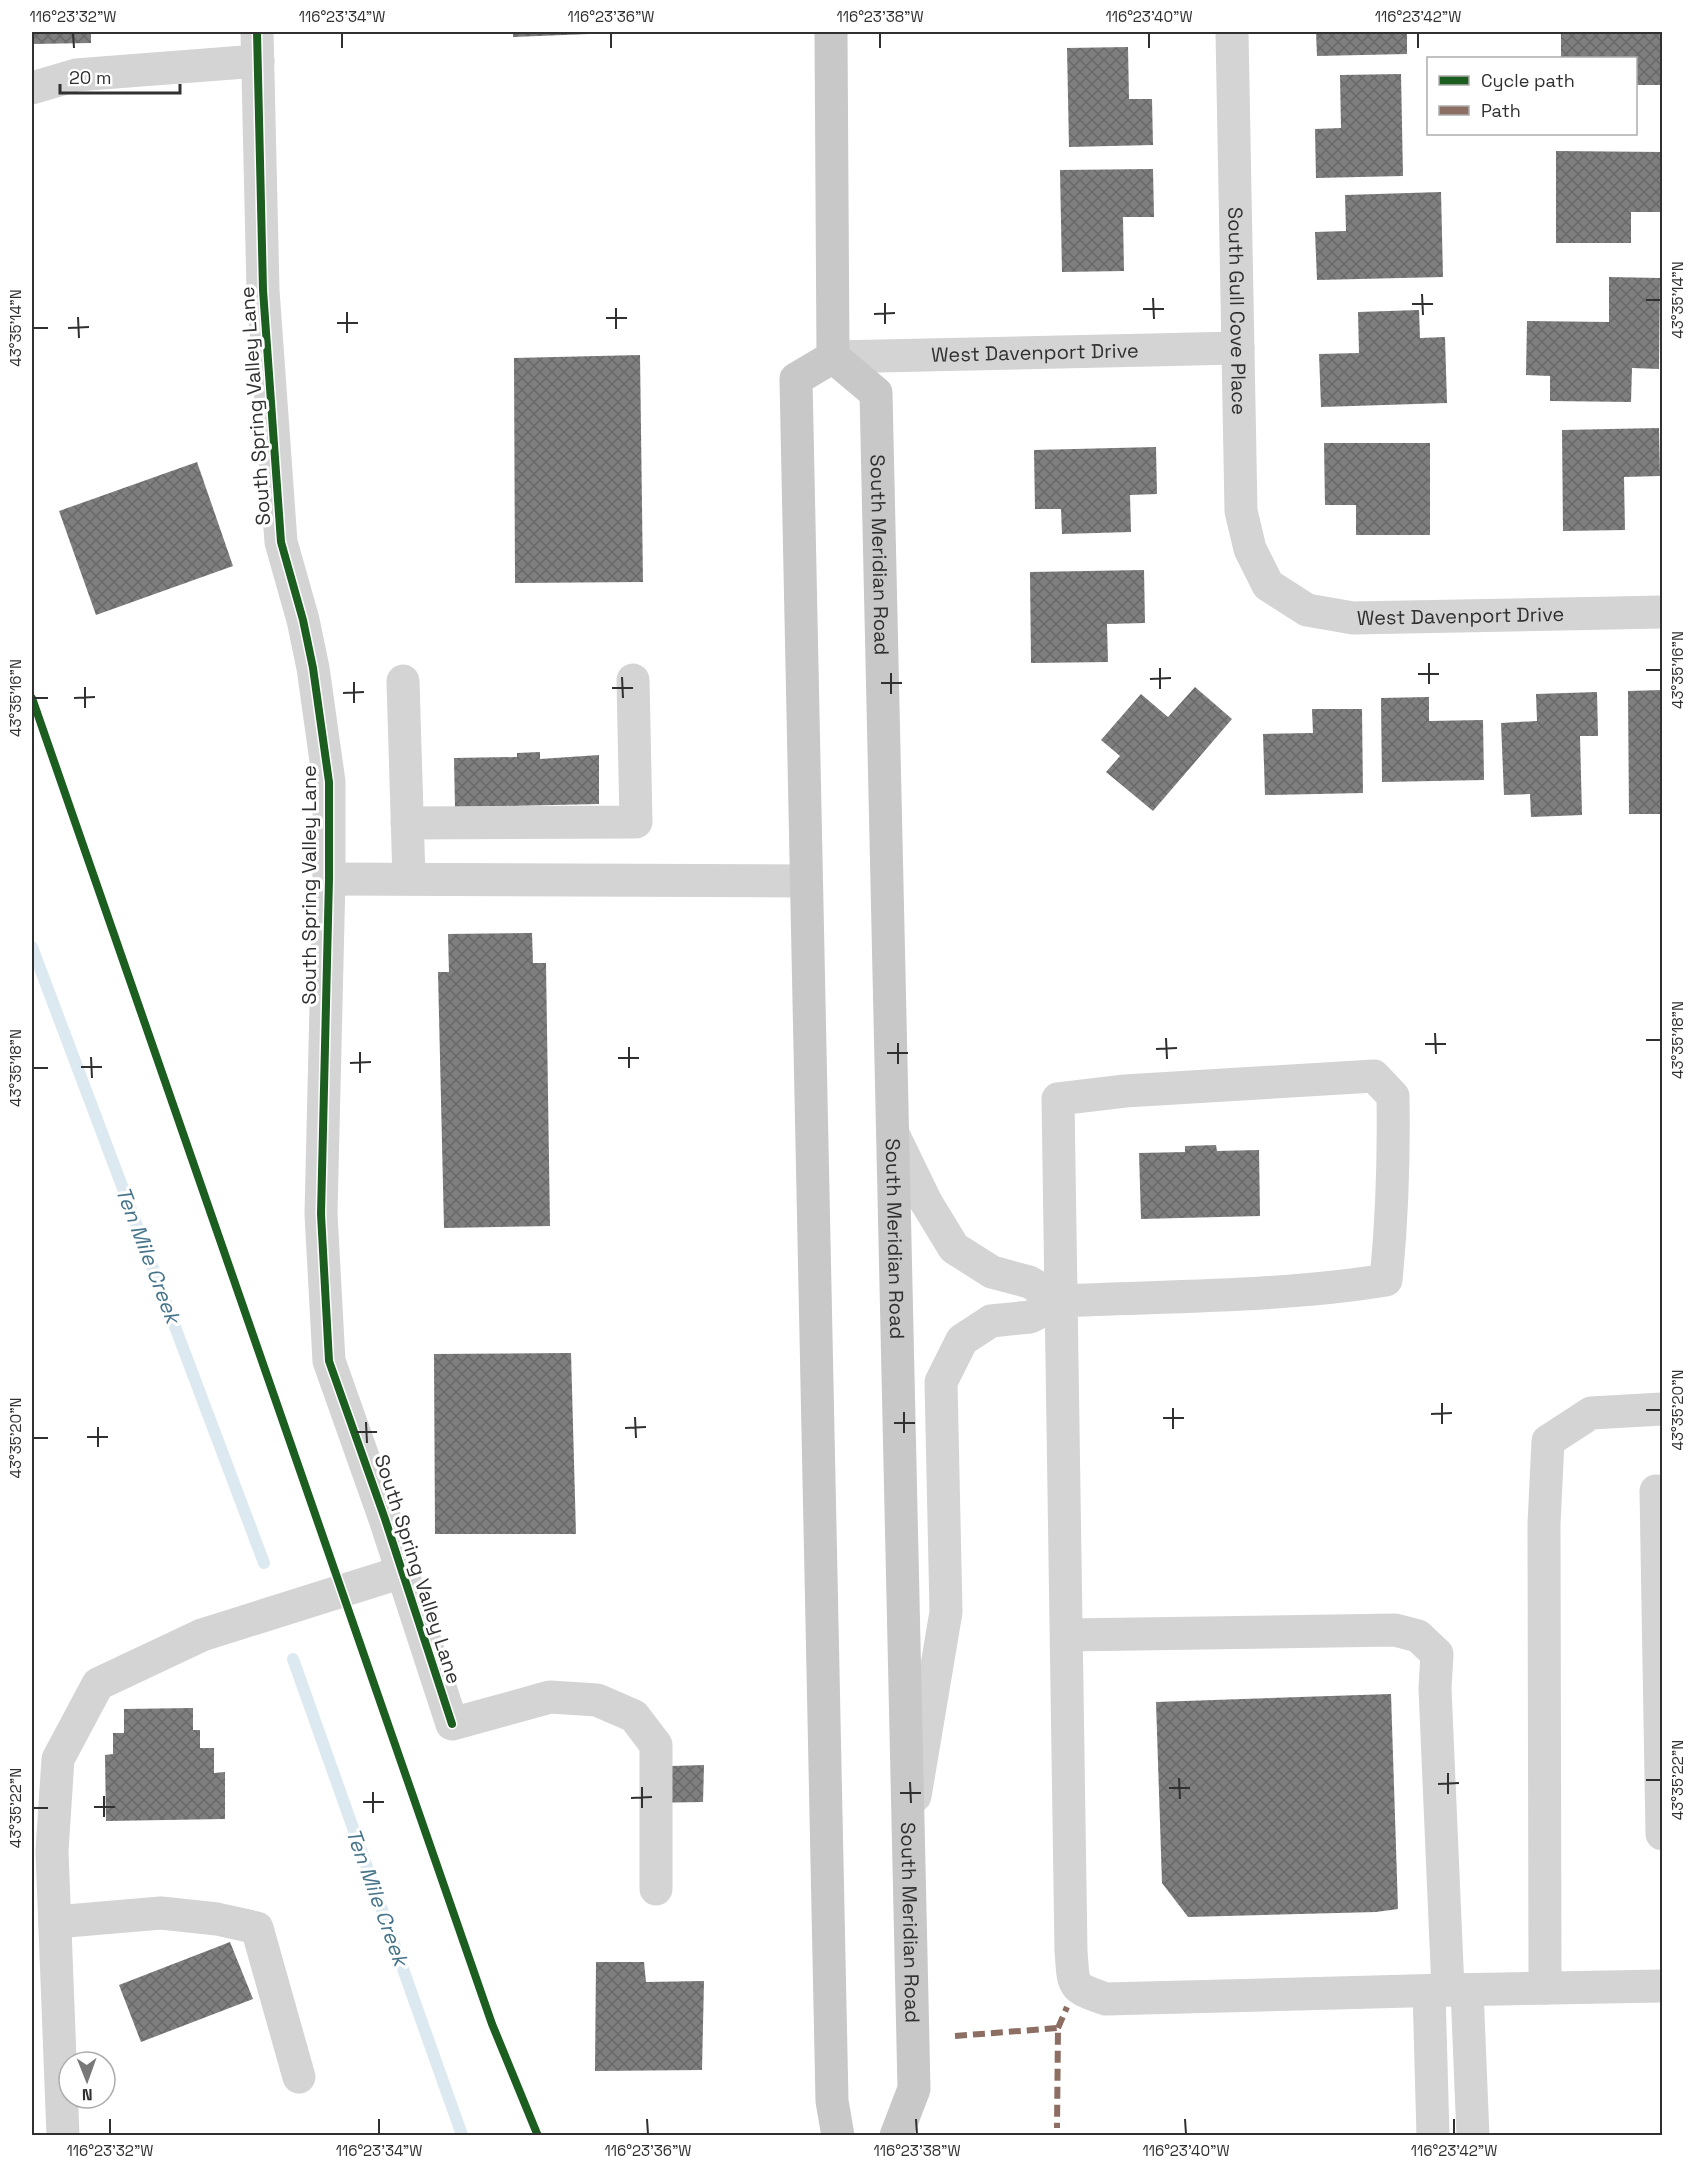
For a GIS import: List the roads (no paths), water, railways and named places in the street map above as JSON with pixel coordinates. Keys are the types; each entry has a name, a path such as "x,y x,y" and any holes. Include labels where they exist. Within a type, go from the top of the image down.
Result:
{"main road":[{"path":"831,32 833,357 796,379 832,2102 838,2136"},
{"name":"South Meridian Road","path":"833,357 876,393 914,2089 896,2136"}],"street":[{"name":"South Gull Cove Place","path":"1232,32 1241,511 1250,549 1268,585"},
{"path":"32,88 76,75 258,46"},
{"name":"South Spring Valley Lane","path":"258,46 262,290 281,542 303,620 315,680 329,782 321,1214 329,1361 452,1724 550,1697 597,1700 634,1716 656,1745 656,1889"},
{"name":"West Davenport Drive","path":"833,357 1238,348"},
{"name":"West Davenport Drive","path":"1268,585 1307,610 1353,618 1662,612"},
{"path":"407,823 636,822 633,680"},
{"path":"403,681 409,879"},
{"path":"329,879 806,881"},
{"path":"909,1836 946,1612 941,1382 962,1340 991,1321 1030,1317 1062,1301 1264,1292 1350,1286 1386,1280 1394,1145 1393,1096 1374,1076 1125,1091 1058,1099 1062,1301 1068,1635 1071,1951 1074,1981 1083,1991 1107,1999 1662,1986"},
{"path":"893,1134 926,1202 954,1248 992,1272 1029,1282 1062,1301"},
{"path":"1545,1989 1544,1524 1548,1441 1591,1413 1662,1409"},
{"path":"1656,1491 1662,1834"},
{"name":"South Spring Valley Lane","path":"63,2136 52,1851 58,1759 98,1684 202,1635 402,1572"},
{"path":"1068,1635 1395,1629 1418,1636 1437,1654 1435,1688 1448,1990 1473,2136"},
{"path":"55,1922 161,1913 217,1919 257,1928 299,2078"},
{"path":"1433,2136 1448,1990"}],"waterway":[{"name":"Ten Mile Creek","path":"32,947 264,1563"},
{"name":"Ten Mile Creek","path":"293,1659 462,2135"}]}
